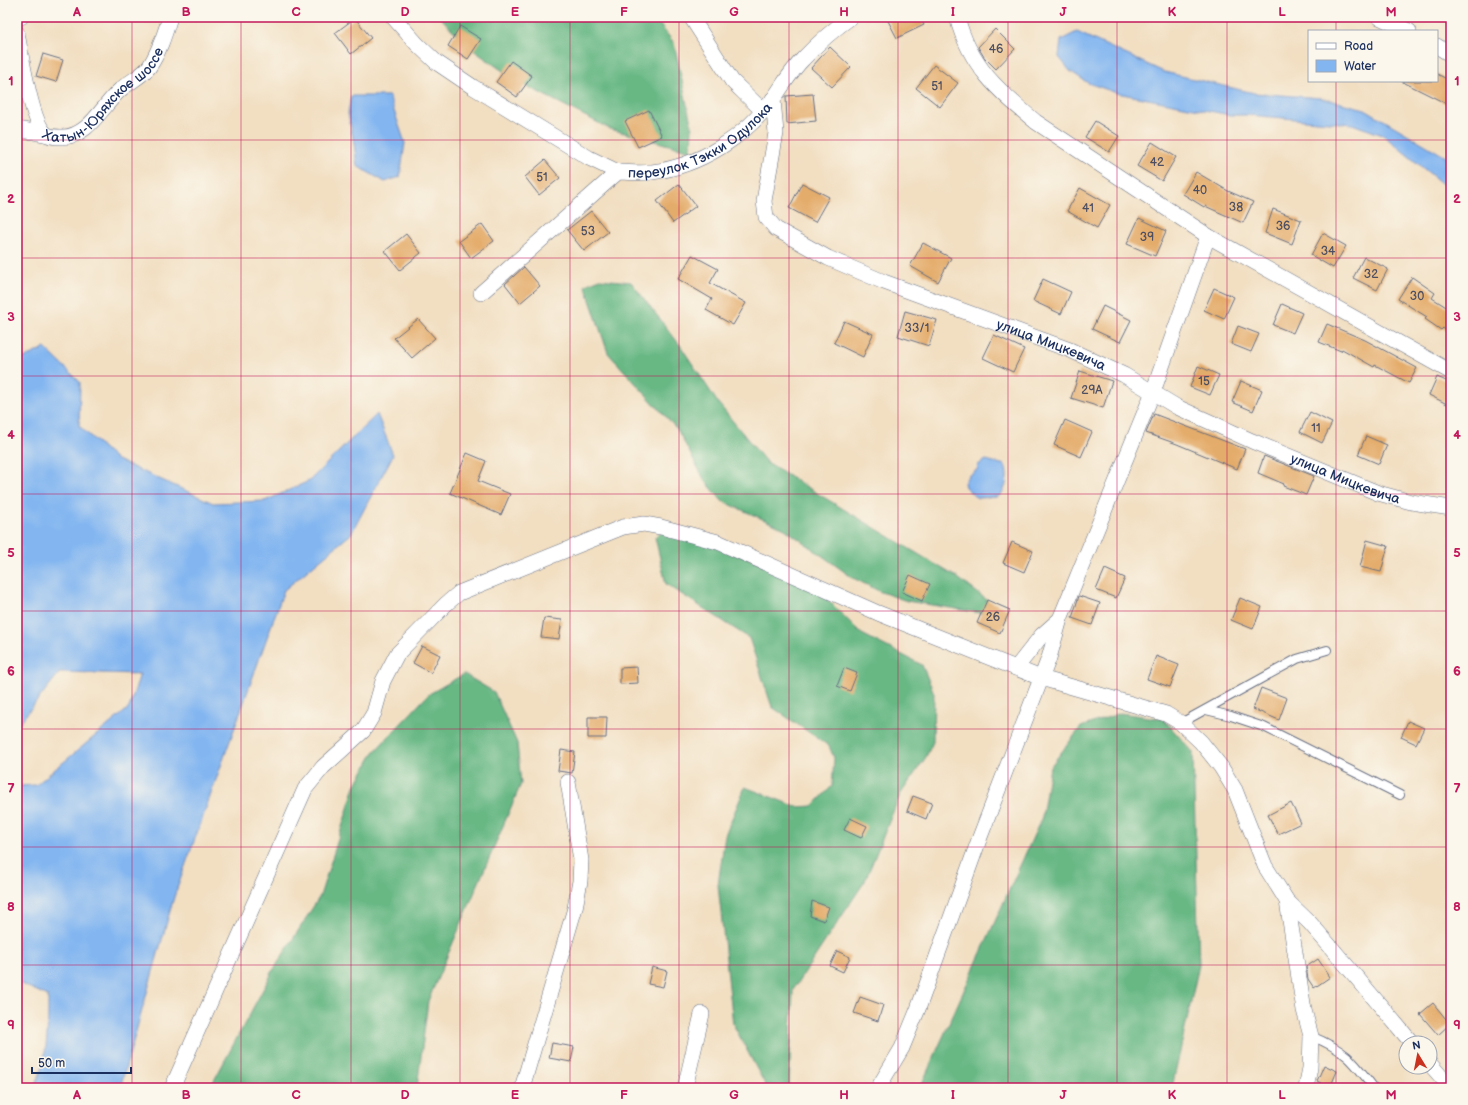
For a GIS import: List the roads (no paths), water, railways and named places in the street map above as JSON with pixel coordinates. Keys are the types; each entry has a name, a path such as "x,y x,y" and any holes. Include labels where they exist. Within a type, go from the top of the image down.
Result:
{"street":[{"path":"17,18 21,17"},
{"name":"Хатын-Юряхское шоссе","path":"17,33 29,94 38,124 45,134 53,137 68,137 82,132 121,89 148,68 156,54 170,17"},
{"path":"393,17 417,44 436,62 473,88 588,158 618,172"},
{"path":"691,17 732,81 762,110"},
{"name":"переулок Тэкки Одулока","path":"481,293 618,172 651,172 684,164 710,154 746,129 773,99 786,79 803,59 836,28 851,17"},
{"path":"957,17 970,53 983,73 1011,101 1036,122 1208,236 1451,372"},
{"path":"1379,17 1407,30"},
{"path":"1438,47 1451,54"},
{"name":"улица Мицкевича","path":"773,99 776,133 764,201 766,217 776,229 828,258 884,282 1070,350 1124,375 1177,408 1378,493 1411,502 1451,508"},
{"path":"17,129 45,134"},
{"path":"878,1088 902,1048 918,1009 980,837 1041,678 1060,619 1153,392 1208,236"},
{"path":"172,1088 305,789 323,767 363,731 374,713 383,680 397,654 446,604 459,593 623,527 644,524 661,526 718,542 878,613 1041,678 1166,714 1182,723 1201,742 1221,768 1235,790 1265,866 1287,901 1315,929 1405,1035"},
{"path":"1016,668 1042,635 1060,619"},
{"path":"522,1088 575,908 580,881 581,860 568,782"},
{"path":"1287,901 1304,1010 1311,1036 1310,1068 1306,1088"},
{"path":"685,1088 702,1014"},
{"path":"1438,1073 1451,1088"}],"lane":[{"path":"1182,723 1297,659 1327,650"},
{"path":"1206,710 1232,716 1264,727 1400,795"},
{"path":"1311,1036 1332,1045 1352,1060 1374,1088"}],"water":[{"path":"1077,32 1164,72 1254,93 1321,98 1365,109 1451,160 1451,191 1383,135 1352,124 1248,115 1230,115 1117,93 1088,83 1070,71 1059,57 1061,40"},
{"path":"351,96 389,96 405,143 400,177 385,182 357,166 348,113"},
{"path":"45,348 80,382 79,426 117,460 213,503 265,501 309,481 377,414 393,455 351,534 284,590 174,897 120,1088 34,1088 39,1077 45,1055 48,996 17,982 17,786 36,785 129,708 140,674 60,672 17,726 17,361"},
{"path":"986,460 1005,465 1007,478 1005,487 998,497 977,498 965,487 964,483 968,476 977,470 978,465"}]}
